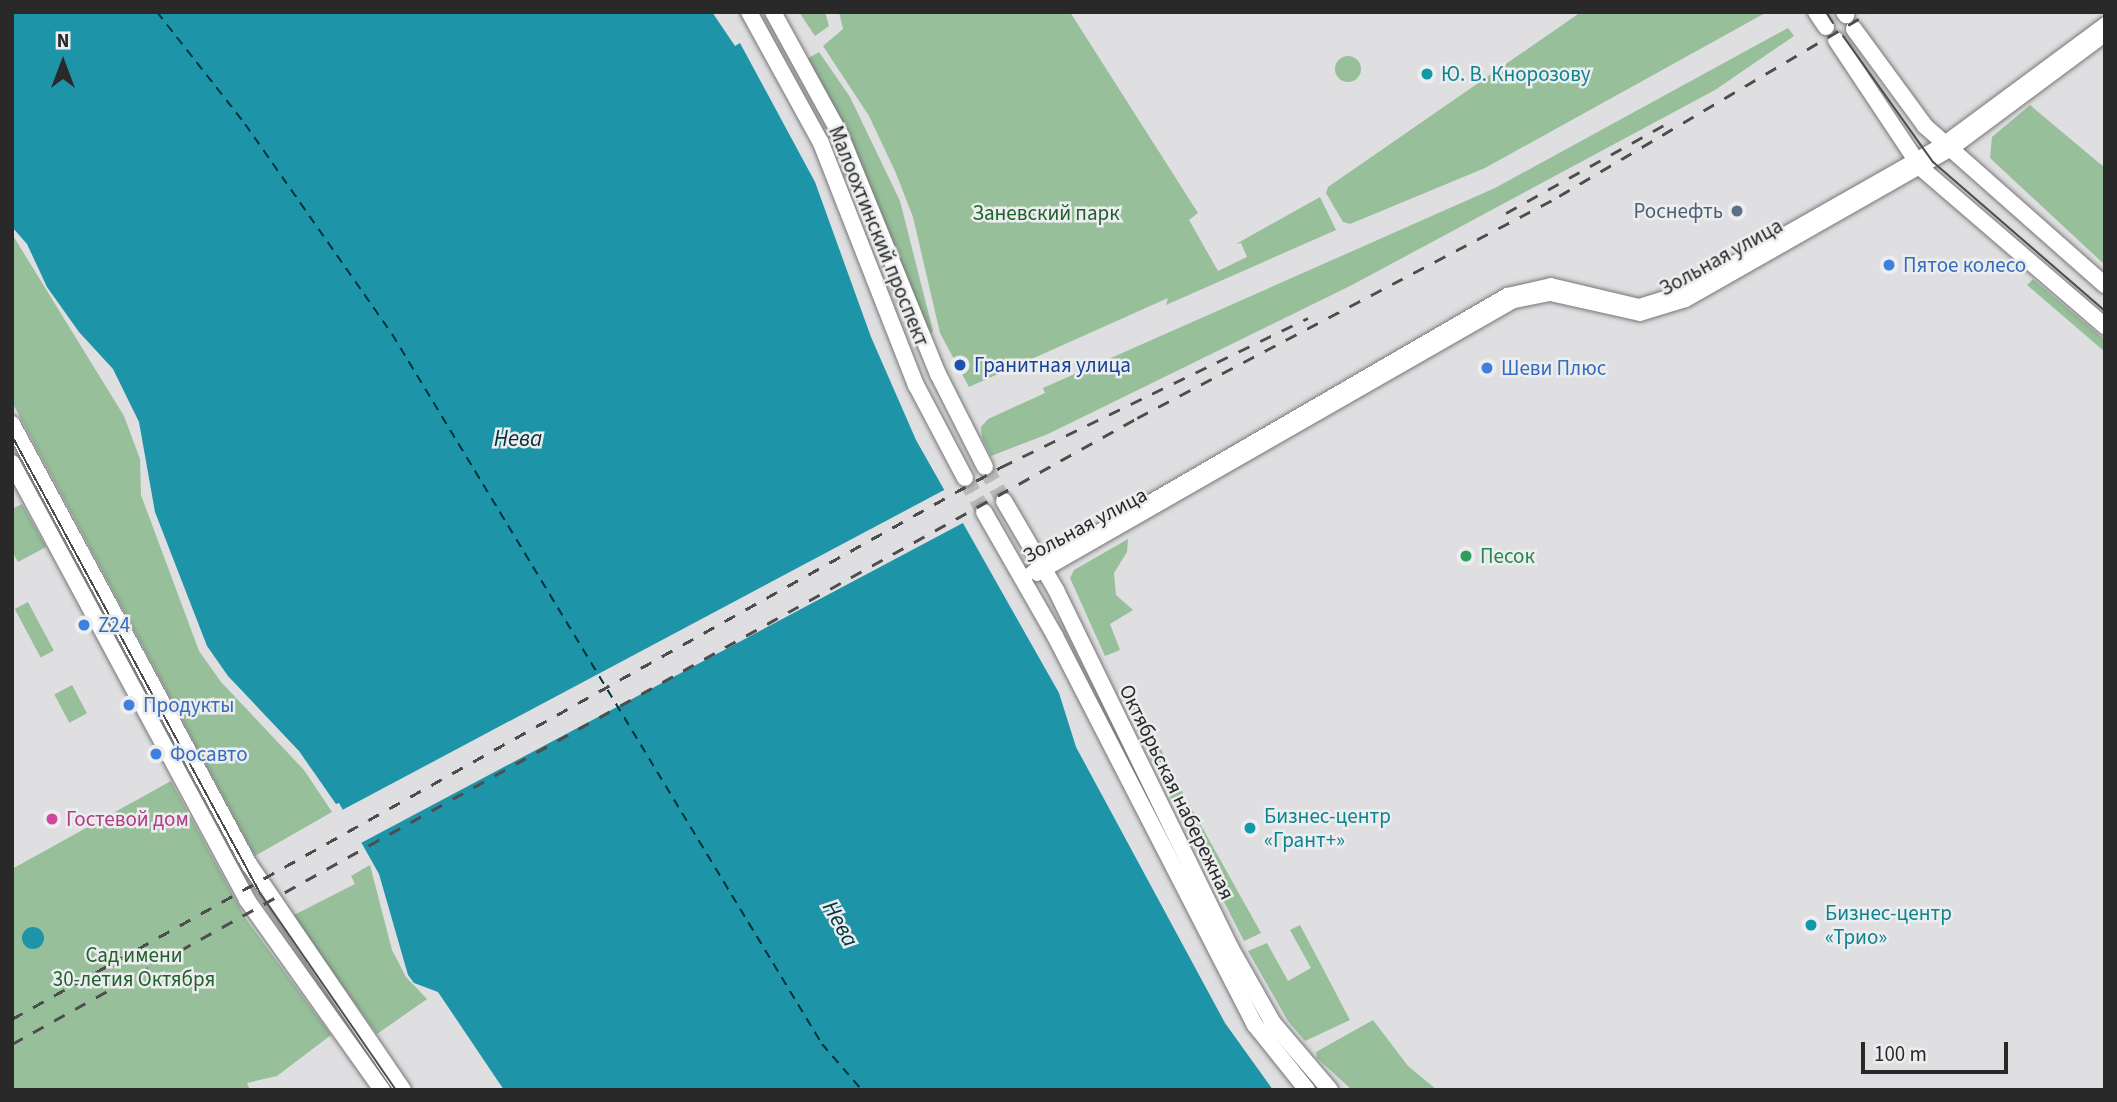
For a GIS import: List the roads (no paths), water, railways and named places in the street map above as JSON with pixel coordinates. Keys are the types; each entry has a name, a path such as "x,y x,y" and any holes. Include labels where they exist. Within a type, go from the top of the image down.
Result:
{"main road":[{"name":"Малоохтинский проспект","path":"749,12 821,143 916,385 965,478"},
{"name":"Малоохтинский проспект","path":"773,12 840,134 938,374 985,467"},
{"path":"1816,12 1918,163 2105,327"},
{"path":"1850,22 1947,147 2105,285"},
{"path":"12,424 249,864 403,1090"},
{"path":"12,463 247,900 382,1090"},
{"name":"Октябрьская набережная","path":"1004,501 1043,568 1236,958 1273,1023 1330,1090"},
{"name":"Октябрьская набережная","path":"984,512 1023,579 1255,1026 1307,1090"}],"street":[{"name":"Зольная улица","path":"1947,147 2105,23"},
{"name":"Зольная улица","path":"1023,579 1507,294 1551,284 1623,304 1668,299 1947,147 2105,36"}],"water":[{"name":"Нева","path":"12,12 712,12 735,46 740,43 815,182 871,337 916,440 1059,693 1076,747 1225,1023 1273,1090 504,1090 438,992 414,983 408,975 379,874 339,803 336,804 299,751 228,676 207,646 155,512 139,422 113,369 79,332 47,287 27,244 12,227"},
{"path":"33,927 41,930 44,938 41,946 33,949 25,946 22,938 25,930"}],"tunnel":[{"path":"985,467 1004,501"},
{"path":"965,478 984,512"}],"tram line":[{"path":"1826,12 1833,23"},
{"path":"1843,36 1933,162 2105,311"},
{"path":"12,436 260,893 396,1090"}],"railway":[{"path":"12,1044 1137,418 1559,196 1870,12"},
{"path":"1506,213 1671,121"},
{"path":"12,1019 1001,467 1308,318"}],"place":[{"name":"Ю. В. Кнорозову","path":"1427,74"},
{"name":"Роснефть","path":"1737,211"},
{"name":"Пятое колесо","path":"1889,265"},
{"name":"Гранитная улица","path":"960,365"},
{"name":"Шеви Плюс","path":"1487,368"},
{"name":"Песок","path":"1466,556"},
{"name":"Z24","path":"84,625"},
{"name":"Продукты","path":"129,705"},
{"name":"Фосавто","path":"156,754"},
{"name":"Гостевой дом","path":"52,819"},
{"name":"Бизнес-центр «Грант+»","path":"1250,828"},
{"name":"Бизнес-центр «Трио»","path":"1811,925"}],"park label":[{"name":"Заневский парк","path":"1046,213"},
{"name":"Сад имени 30-летия Октября","path":"134,967"}]}
